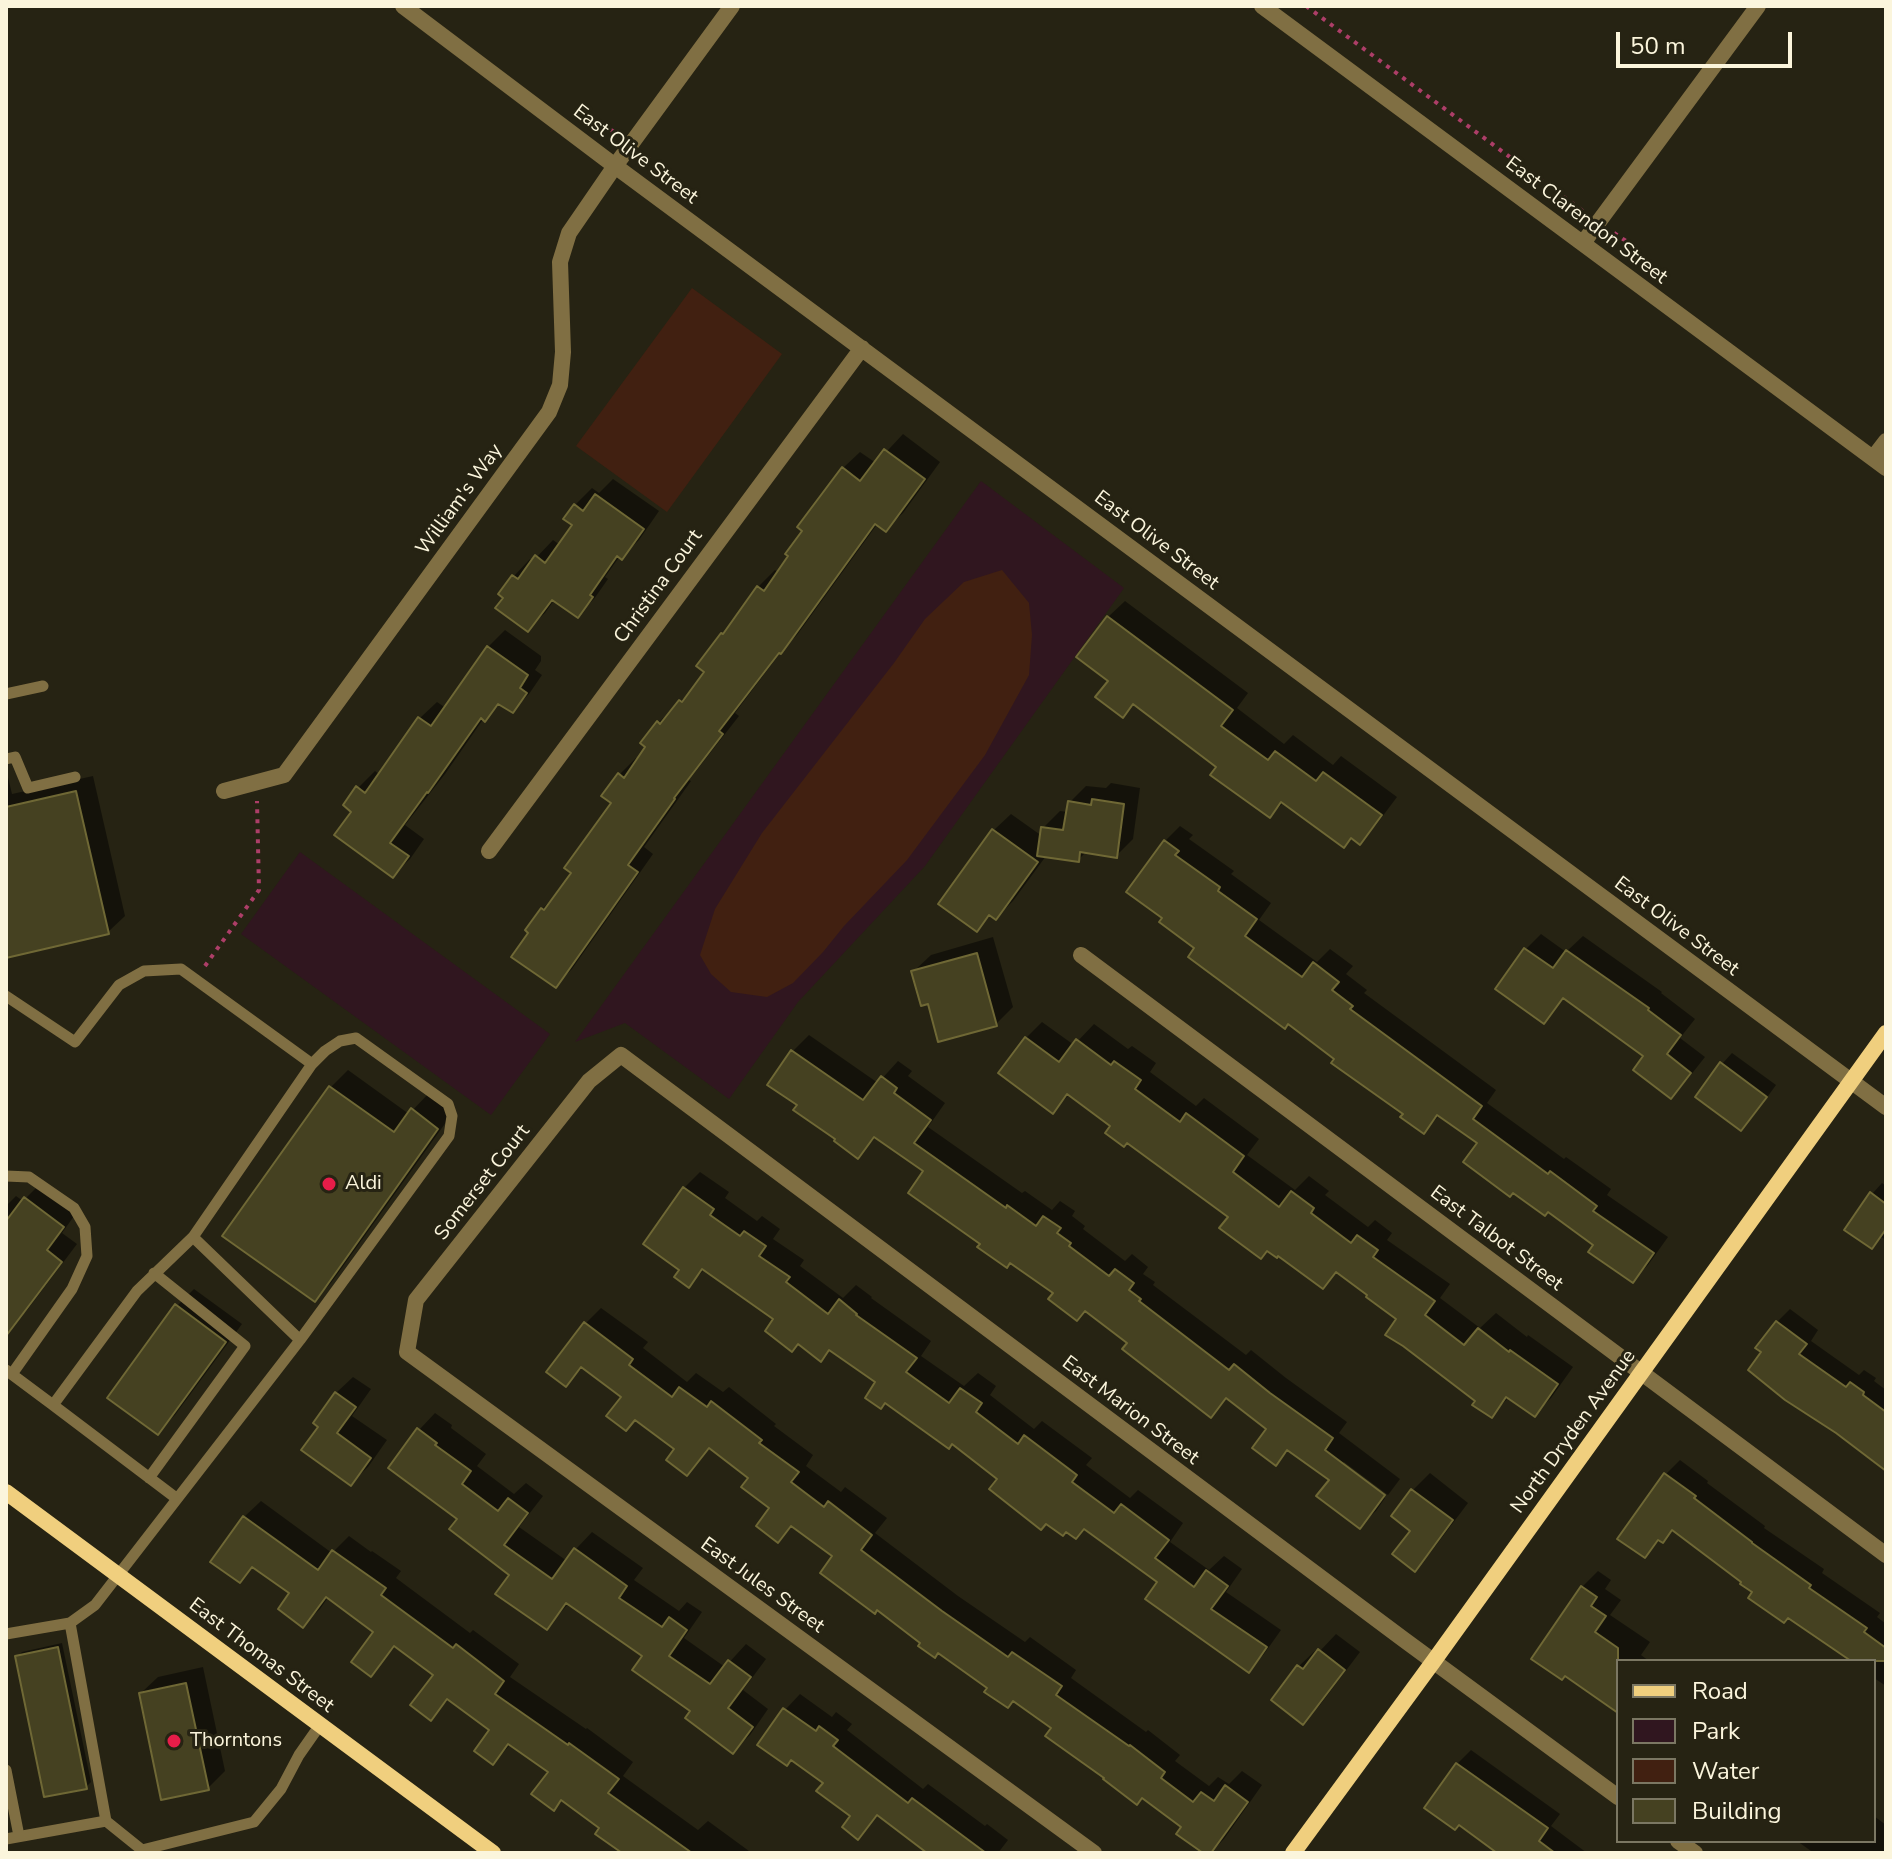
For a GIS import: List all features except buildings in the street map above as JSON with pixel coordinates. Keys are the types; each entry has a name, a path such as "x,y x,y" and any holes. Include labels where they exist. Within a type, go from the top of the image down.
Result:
{"street":[{"name":"East Olive Street","path":"403,6 1886,1107"},
{"name":"William's Way","path":"224,791 284,775 549,412 560,385 560,262 569,233 732,6"},
{"name":"East Clarendon Street","path":"1262,6 1880,463"},
{"path":"1583,243 1758,6"},
{"name":"Christina Court","path":"489,851 862,348"},
{"path":"1880,463 1886,441"},
{"name":"East Talbot Street","path":"1081,955 1886,1555"},
{"name":"North Dryden Avenue","path":"1293,1853 1886,1033"},
{"name":"Somerset Court","path":"407,1352 416,1300 589,1081 621,1055"},
{"name":"East Marion Street","path":"621,1055 1616,1796"},
{"name":"East Jules Street","path":"407,1352 1094,1853"},
{"name":"East Thomas Street","path":"6,1492 493,1853"}],"lane":[{"path":"6,694 43,686"},
{"path":"6,759 15,757 28,788 75,777"},
{"path":"6,996 75,1042 119,985 144,971 181,969 312,1064"},
{"path":"6,1634 70,1623 95,1605 300,1340 449,1136 452,1116 448,1104 356,1038 340,1041 325,1051 312,1064 193,1237 137,1291 53,1405"},
{"path":"6,1176 29,1177 74,1208 85,1227 87,1256 72,1289 9,1372 176,1498"},
{"path":"193,1237 300,1340"},
{"path":"149,1478 245,1346 154,1273"},
{"path":"70,1623 106,1821 142,1850 254,1822 281,1789 320,1725"},
{"path":"6,1770 19,1836"},
{"path":"6,1839 106,1821"}],"path":[{"path":"1306,6 1629,243"},
{"path":"196,980 259,890 257,782"}],"green space":[{"path":"981,481 1124,588 925,866 798,1002 729,1099 625,1023 575,1042"},
{"path":"300,852 550,1034 491,1115 241,934"}],"water":[{"path":"692,288 782,354 667,512 576,446"},
{"path":"1002,570 1029,603 1032,635 1029,675 985,755 907,860 793,983 767,997 731,992 711,974 700,955 715,909 762,833 925,619 964,582"}],"place":[{"name":"Aldi","path":"329,1184"},
{"name":"Thorntons","path":"174,1741"}]}
